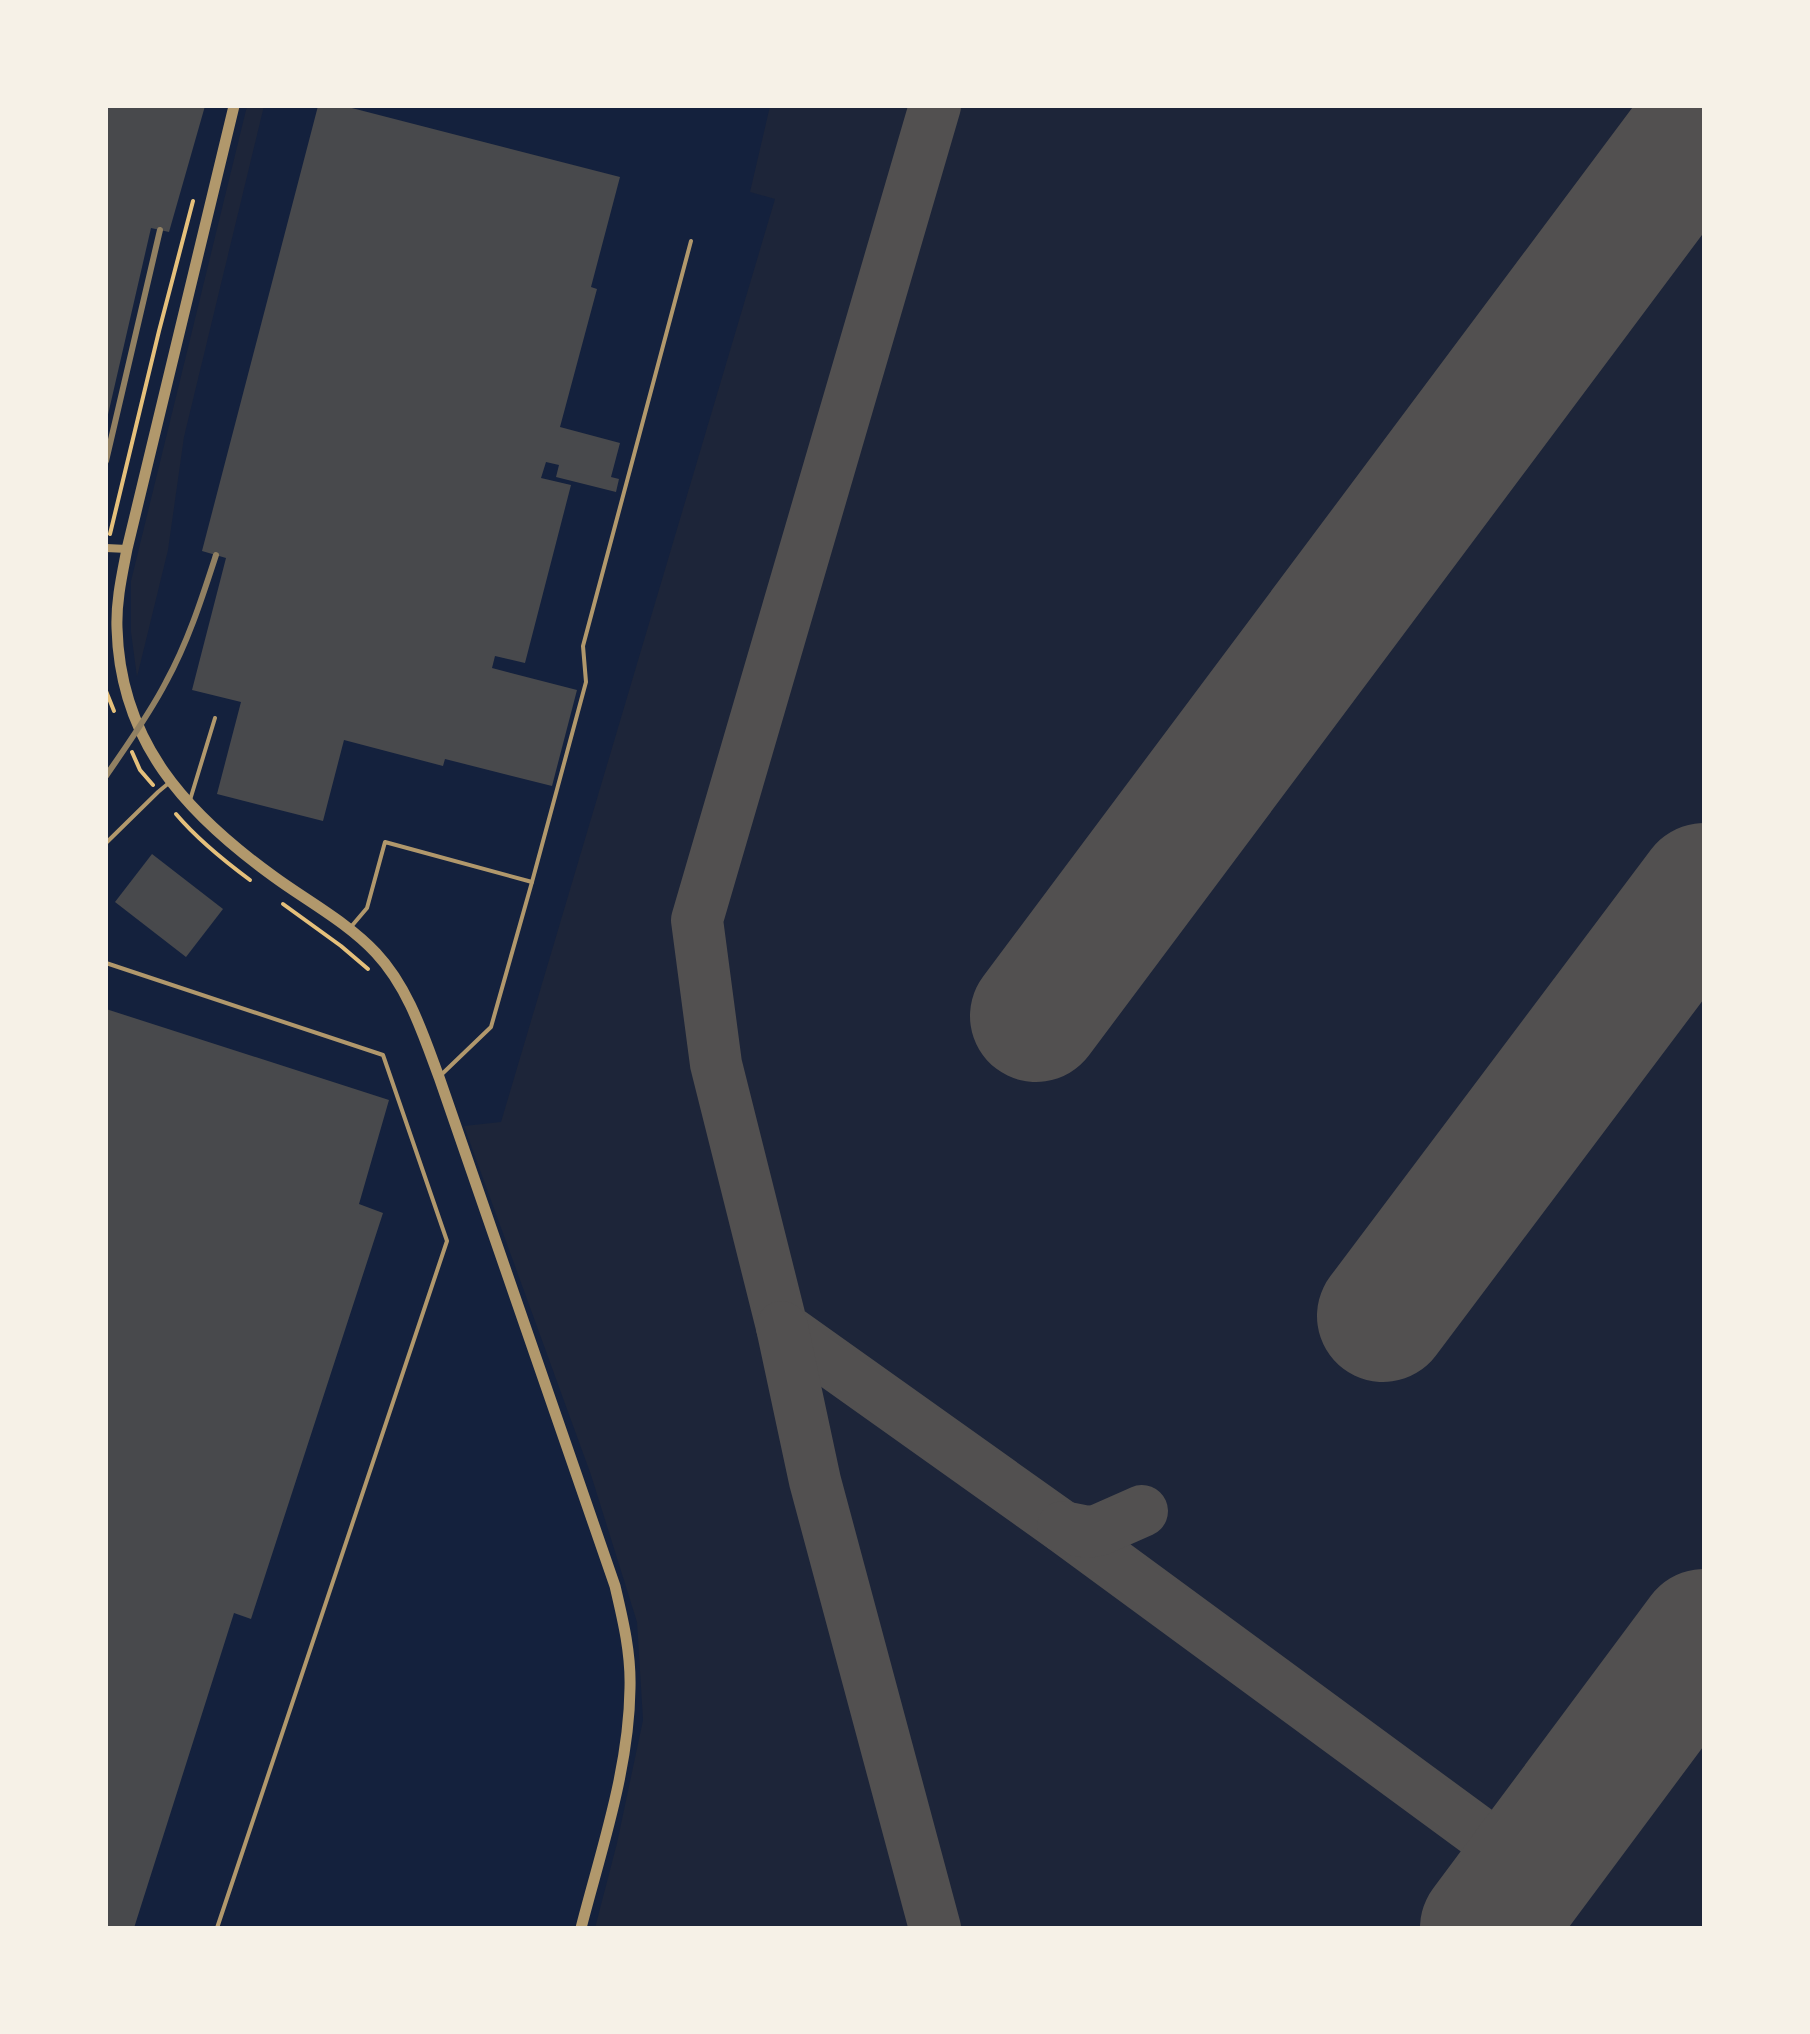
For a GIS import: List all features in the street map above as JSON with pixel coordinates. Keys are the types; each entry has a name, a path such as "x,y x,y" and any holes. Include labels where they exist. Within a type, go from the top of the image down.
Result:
{"street":[{"path":"234,106 119,588 117,628 121,665 133,715 170,782 209,825 376,953 397,980 418,1020 439,1077 615,1586 627,1637 630,1686 628,1733 581,1928"},
{"path":"106,548 127,549"}],"lane":[{"path":"439,1077 491,1027 586,682 583,646 691,241"},
{"path":"188,805 215,718"},
{"path":"106,843 170,782"},
{"path":"349,930 367,908 385,842 532,882"},
{"path":"106,963 383,1055 447,1241 217,1928"}],"path":[{"path":"106,548 195,196"}],"shaded area":[{"path":"247,106 264,106 184,437 168,550 137,677 131,632 131,581"},
{"path":"770,106 1704,106 1704,1928 595,1928 643,1720 637,1622 591,1475 464,1126 501,1122 775,199 750,192"}],"building":[{"path":"106,106 205,106 169,232 151,228 107,419"},
{"path":"318,106 344,106 620,177 591,287 597,289 560,427 620,443 611,477 619,479 616,492 556,477 559,465 546,462 541,478 571,485 525,663 495,656 492,668 577,690 552,786 445,759 443,766 344,740 323,821 217,794 241,702 192,690 226,558 202,551"},
{"path":"152,854 223,909 186,957 115,902"},
{"path":"106,1009 389,1100 359,1204 383,1213 251,1619 234,1613 134,1928 106,1928"}],"taxiway":[{"path":"935,106 697,920 716,1064 782,1327 1063,1527 1530,1870"},
{"path":"782,1327 815,1481 935,1928"},
{"path":"1063,1527 1088,1532 1099,1530 1142,1511"}],"runway":[{"path":"1036,1016 1704,122"},
{"path":"1383,1316 1704,889"},
{"path":"1486,1928 1704,1635"}],"railway":[{"path":"106,461 160,230"},
{"path":"106,776 174,667 216,555"}]}
